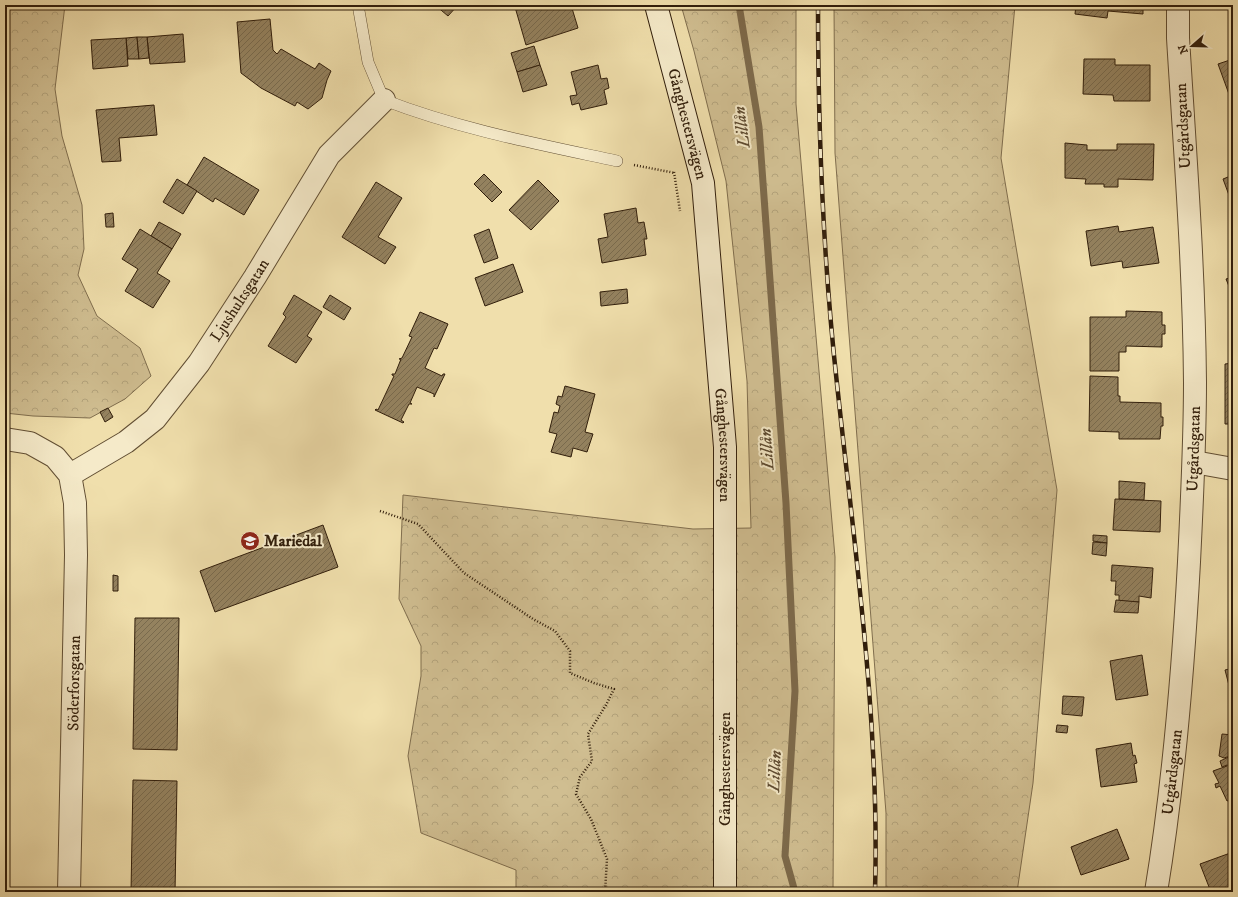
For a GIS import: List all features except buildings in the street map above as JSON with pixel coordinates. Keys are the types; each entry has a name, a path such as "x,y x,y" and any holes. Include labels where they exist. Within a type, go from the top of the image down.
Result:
{"street":[{"name":"Gånghestersvägen","path":"656,5 703,183 725,447 725,892"},
{"name":"Utgårdsgatan","path":"1156,892 1176,747 1187,601 1194,462 1195,380 1190,250 1178,38 1178,5"},
{"name":"Ljushultsgatan","path":"70,475 126,442 155,419 199,363 255,277 329,155 384,100"},
{"path":"5,439 30,443 55,457 70,475"},
{"path":"1194,462 1233,469"},
{"name":"Söderforsgatan","path":"69,892 76,555 75,503 70,475"}],"lane":[{"path":"358,5 368,62 384,100 424,116 482,132 617,161"}],"path":[{"path":"617,161 675,173"},
{"path":"673,166 682,219"},
{"path":"380,512 418,524 464,573 533,619 555,631 570,651 570,673 594,683 614,688 606,705 588,734 592,761 580,777 576,794 591,819 607,859 605,892"}],"green space":[{"path":"5,5 65,5 55,89 62,136 82,205 84,249 78,275 97,316 140,348 151,376 125,399 90,418 33,416 5,413"},
{"path":"681,5 796,5 796,104 835,557 833,892 516,892 516,870 421,833 408,756 421,676 421,646 399,599 403,495 693,529 751,528 747,381 726,181 694,51"},
{"path":"834,5 1015,5 1001,158 1057,490 1033,783 1017,892 886,892 886,813 835,153"}],"waterway":[{"name":"Lillån","path":"739,5 759,127 786,503 795,691 785,856 795,892"}],"railway":[{"path":"818,5 820,148 828,289 865,638 870,701 876,828 875,892"}],"place":[{"name":"Mariedal","path":"250,541"}]}
